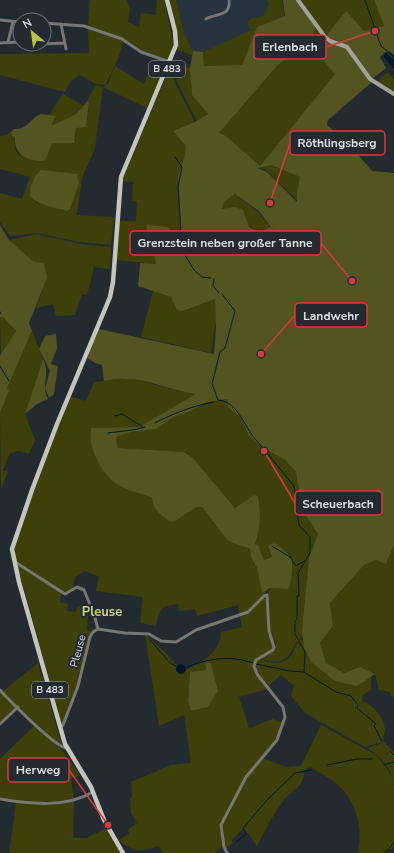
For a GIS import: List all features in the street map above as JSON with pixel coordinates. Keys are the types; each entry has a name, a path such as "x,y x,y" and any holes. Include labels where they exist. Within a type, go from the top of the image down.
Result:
{"main road":[{"name":"B 483","path":"122,853 104,820 93,792 67,748 60,728 14,562 13,546 29,496 68,396 110,297 113,282 119,186 122,174 176,47 177,38 167,0"}],"street":[{"path":"206,19 226,13 229,8 229,0"},
{"path":"298,0 325,37 330,41 347,47 370,79 394,94"},
{"path":"0,20 12,22"},
{"path":"52,23 80,25 120,38 141,52 170,62"},
{"path":"61,24 66,49"},
{"path":"8,42 12,26"},
{"path":"0,43 12,42"},
{"path":"52,44 65,43"},
{"name":"Pleuse","path":"14,562 66,594 77,587 84,590 94,614 98,629 93,632 90,637 75,695 63,725 60,728"},
{"path":"98,629 125,633 149,634 161,641 176,642 196,630 248,612 266,594 268,600 269,631 274,647 273,650 257,659 254,663 254,668 283,706 285,717 277,740 246,778 221,825 224,848 227,853"},
{"path":"0,690 57,745 62,748 67,748"},
{"path":"0,724 18,707"},
{"path":"0,799 16,802 50,802 79,799 93,792"}],"shaded area":[{"path":"90,0 127,0 130,10 128,22 139,27 141,13 156,15 157,0 164,0 173,41 169,60 143,51 125,39 88,26"},
{"path":"169,0 176,0 184,33 193,51 192,55 177,50 178,36"},
{"path":"176,0 283,0 285,16 203,52 193,51 184,33"},
{"path":"267,0 282,0 284,16 257,27 242,65 204,66 203,52 253,29 250,29 247,22 252,18 263,16 269,5"},
{"path":"300,0 374,0 384,26 365,31 326,36"},
{"path":"316,26 328,41 320,57 335,74 260,166 226,137 219,133 277,66 312,39"},
{"path":"88,29 123,41 119,56 106,84 98,85 79,75 71,81 65,92 0,75 0,54 89,53"},
{"path":"174,65 191,69 192,95 208,114 197,121 177,82"},
{"path":"115,66 144,84 149,72 161,77 147,108 103,87 95,148 82,178 77,215 114,217 111,245 78,242 38,233 10,236 0,222 0,193 22,199 30,177 0,169 0,136 11,132 12,136 15,136 15,149 17,153 37,161 49,149 52,143 70,143 75,138 76,128 87,124 89,102 87,101 96,85 102,87 108,84","holes":["73,173 73,197 70,209 67,210 36,202 29,192 34,180"]},
{"path":"170,67 175,83 195,122 173,131 186,146 178,177 181,210 181,234 173,236 146,225 156,264 116,260 118,221 136,221 137,202 132,201 133,182 122,181"},
{"path":"388,72 394,79 394,92 376,82"},
{"path":"63,94 84,106 69,119 50,125 55,116 49,115"},
{"path":"271,165 300,177 297,192 298,201 267,171 258,167"},
{"path":"235,194 258,212 270,227 260,232 222,210 224,202"},
{"path":"36,234 81,244 111,247 110,269 94,267 87,295 82,294 75,315 56,316 53,304 36,308 47,278 34,262 9,240"},
{"path":"153,291 171,297 183,311 215,299 216,321 211,353 141,337"},
{"path":"3,317 16,331 1,357 0,318"},
{"path":"32,331 43,359 25,414 35,440 29,454 18,451 10,453 3,470 8,472 1,490 0,413 8,390 7,388"},
{"path":"125,378 197,394 139,427 91,428 91,443 98,461 107,475 120,486 152,498 175,521 197,507 202,507 228,541 250,549 251,557 257,568 262,593 268,590 252,608 239,615 238,605 197,616 195,609 179,611 178,604 164,607 158,616 156,626 140,623 143,597 96,591 99,577 85,571 75,577 73,588 67,592 62,591 60,602 68,604 67,611 76,612 77,606 82,607 88,616 87,630 92,632 77,686 62,725 17,563 15,543 69,396 86,401 94,382"},
{"path":"227,399 228,407 241,418 249,436 265,449 285,460 296,472 302,510 318,534 309,557 303,636 298,640 290,654 283,660 270,661 262,659 259,656 253,665 256,675 268,689 239,697 249,728 273,719 283,723 272,745 246,777 221,824 224,843 223,823 252,770 262,758 286,767 301,766 321,725 376,755 393,779 394,847 387,853 358,853 360,835 359,826 350,800 336,783 310,767 301,772 304,774 302,782 280,805 257,846 244,828 231,840 233,843 226,848 225,844 215,853 162,853 159,846 141,851 129,847 118,840 129,834 128,830 137,823 131,813 131,782 171,765 191,763 184,715 159,726 145,634 168,655 182,672 196,665 213,652 220,640 221,632 242,627 240,617 250,612 266,594 268,632 273,646 276,645 270,631 268,593 270,588 288,589 293,560 289,553 275,543 268,545 272,557 264,560 258,545 255,544 260,521 258,496 254,495 235,508 192,457 185,452 118,448 116,437 131,432 156,429 172,418 191,411 208,402","holes":["205,663 211,663 218,691 208,707 191,711 188,701 190,672 206,670"]},
{"path":"394,545 394,700 390,692 379,690 375,674 360,667 344,673 325,663 320,643 333,626 330,603 364,565 376,560 386,564"},
{"path":"302,639 304,647 357,686 371,676 371,690 363,695 362,701 374,708 380,715 384,724 385,729 383,741 394,752 394,782 384,762 367,748 383,743 382,742 365,747 305,713 291,696 294,686 281,675 269,685 258,674 255,663 259,659 271,662 283,662 292,655 297,644"},
{"path":"38,663 61,742 62,747 2,692"},
{"path":"0,691 17,708 0,724"},
{"path":"35,725 63,751 80,776 71,778 74,800 27,803 74,801 73,838 86,838 107,828 122,853 9,853 16,803 0,799 0,759"}],"green space":[{"path":"283,0 297,0 316,26 312,38 277,66 219,133 226,136 260,166 335,74 320,57 328,41 347,48 372,82 328,120 327,125 347,142 372,171 394,173 394,545 386,564 376,560 364,565 330,603 333,626 320,643 326,663 344,673 360,667 375,674 357,686 335,681 311,662 304,647 302,632 309,557 318,534 302,510 296,472 285,460 265,449 249,436 241,418 228,407 227,399 208,402 191,411 172,418 156,429 131,432 116,437 118,448 184,452 192,457 235,508 254,495 258,496 260,521 255,544 258,545 264,560 272,557 268,545 275,543 290,557 292,561 292,571 290,586 288,589 270,588 262,593 257,568 251,557 250,549 228,541 202,507 197,507 171,522 161,515 156,509 152,498 124,488 115,483 101,468 91,441 91,428 139,427 196,394 144,381 121,379 104,381 102,365 95,363 86,357 99,329 214,354 216,328 215,299 183,311 177,310 171,297 138,286 140,263 156,264 146,225 168,227 173,236 181,233 178,177 186,146 173,131 195,122 208,114 192,95 190,68 193,51 203,52 204,66 242,65 257,27 285,16","holes":["271,165 300,177 297,202 267,172 258,168","235,194 259,211 275,233 270,227 260,232 249,227 243,210 235,207 222,209 224,202"]},
{"path":"374,0 394,0 394,55 389,51 380,57 386,68 372,79 349,47 331,40 326,36 346,11 364,31 384,26"},
{"path":"87,101 89,102 86,127 76,128 74,143 52,143 46,159 43,161 31,160 19,153 15,143 15,137 12,136 11,132 14,129 23,128 41,114 56,116 51,125 61,122 76,114"},
{"path":"41,170 77,174 79,183 70,209 67,211 47,206 37,202 30,196 32,182"},
{"path":"0,225 9,240 34,262 44,263 47,278 29,323 32,331 7,388 9,390 0,413 0,356 16,331 3,317 0,318 0,314 2,314 0,311"},
{"path":"56,334 57,348 51,364 58,366 54,394 49,398 45,388 50,371 39,349 45,336"},
{"path":"43,359 46,370 45,388 48,399 37,404 25,414"},
{"path":"205,663 211,663 218,691 208,707 191,711 188,701 190,672 206,670"}],"water":[{"path":"385,52 394,60 394,69 384,57"},
{"path":"179,664 183,664 185,665 185,673 179,674 176,671 176,667"}],"waterway":[{"path":"365,0 381,46 394,57"},
{"path":"175,157 182,167 178,187 181,234 183,238 181,241"},
{"path":"182,250 194,270 202,277 211,278"},
{"path":"214,279 213,286 219,293"},
{"path":"222,294 235,311 225,348 220,352 212,384 218,400 225,402 237,411 254,437 294,486 299,525 310,537 310,553 298,573 299,596 297,596 297,619 295,621 295,634 298,639"},
{"path":"0,366 9,381"},
{"path":"155,423 184,410 214,402"},
{"path":"115,416 122,414 143,427"},
{"path":"108,433 145,427"},
{"path":"272,546 290,557 296,566 304,561"},
{"path":"150,640 170,663 176,666"},
{"path":"299,642 305,652 304,672 336,692 351,696 358,705 357,708 376,724 374,726 382,741"},
{"path":"185,668 202,662 227,658 253,663"},
{"path":"256,664 290,671 304,672"},
{"path":"390,751 394,755"},
{"path":"327,765 357,759 372,759"},
{"path":"384,765 394,762"},
{"path":"236,842 246,834 243,828 267,800 295,773 311,770"},
{"path":"384,852 389,850 393,843"}],"place":[{"name":"Erlenbach","path":"375,31"},
{"name":"Röthlingsberg","path":"270,203"},
{"name":"Grenzstein neben großer Tanne","path":"352,281"},
{"name":"Landwehr","path":"261,354"},
{"name":"Scheuerbach","path":"264,451"},
{"name":"Herweg","path":"108,825"}],"district":[{"name":"Pleuse","path":"102,612"}]}
